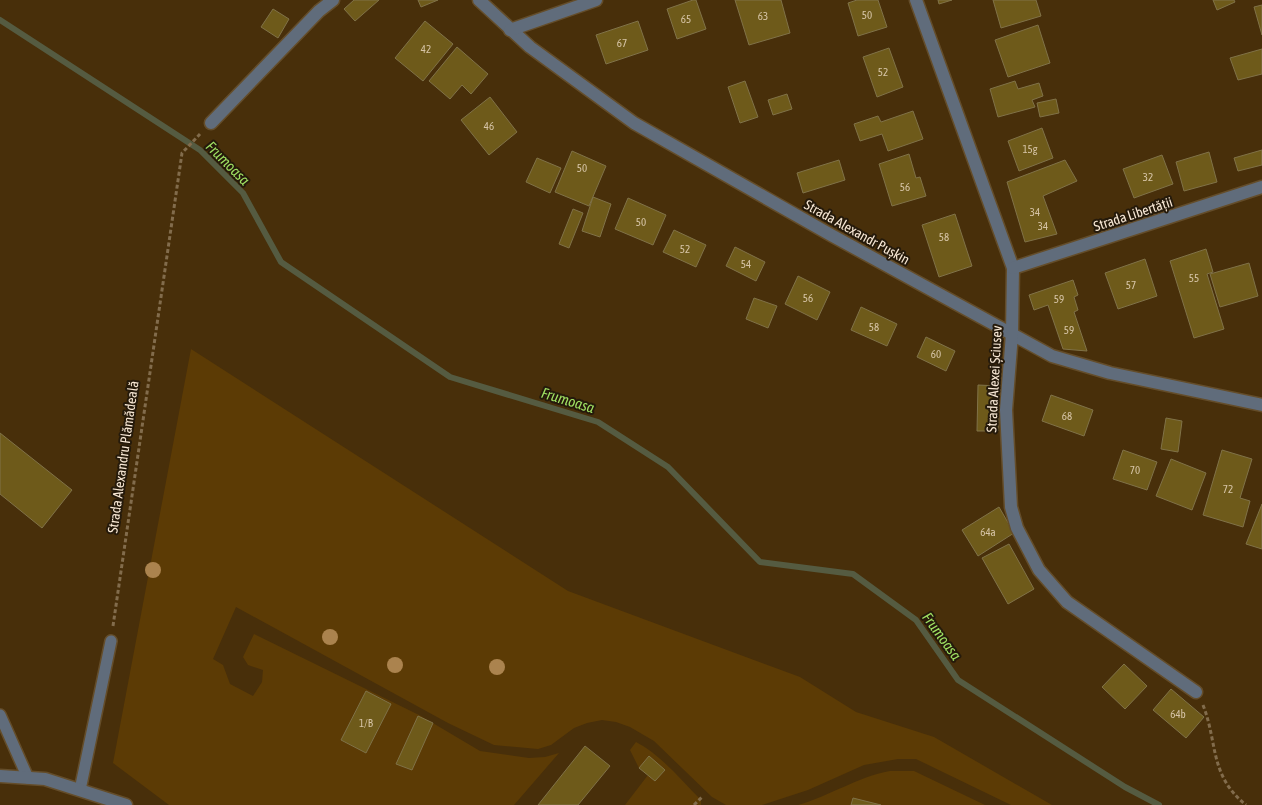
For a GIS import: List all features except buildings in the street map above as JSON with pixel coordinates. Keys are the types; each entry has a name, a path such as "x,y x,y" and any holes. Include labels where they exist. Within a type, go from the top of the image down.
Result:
{"street":[{"path":"211,123 319,11 333,0"},
{"name":"Strada Alexandr Pușkin","path":"479,0 510,30 580,85 634,123 1052,356 1110,373 1262,405"},
{"path":"510,30 596,0"},
{"name":"Strada Alexei Șciusev","path":"916,0 1012,268 1012,334 1006,410 1007,469 1011,507 1017,528 1025,547 1039,570 1067,602 1196,692"},
{"name":"Strada Libertății","path":"1012,268 1262,187"},
{"path":"0,776 45,779 126,805"}],"lane":[{"path":"80,790 111,642"},
{"path":"0,715 28,778"}],"path":[{"name":"Strada Alexandru Plămădeală","path":"111,642 182,153 200,134"},
{"path":"1196,692 1204,706 1219,771 1234,796 1246,805"},
{"path":"694,805 702,796"}],"shaded area":[{"path":"191,349 568,591 800,677 856,712 934,737 1052,805 1011,805 916,759 898,759 864,765 808,790 762,805 726,805 712,797 654,741 630,727 602,720 574,728 551,745 538,749 494,745 448,723 236,607 213,659 223,665 230,684 253,696 262,682 263,670 248,665 243,657 254,634 421,716 432,723 418,716 397,764 411,770 433,723 480,751 529,758 545,757 559,753 514,805 169,805 113,763","holes":["366,691 391,704 366,753 341,740"]},
{"path":"636,742 670,768 701,800 701,805 625,805 648,775 655,781 665,770 639,768 630,750"},
{"path":"890,771 914,771 985,805 798,805 866,778"}],"waterway":[{"name":"Frumoasa","path":"0,20 200,150 243,193 281,262 450,377 598,422 668,467 760,562 853,574 916,620 958,680 1125,787 1159,805"}]}
